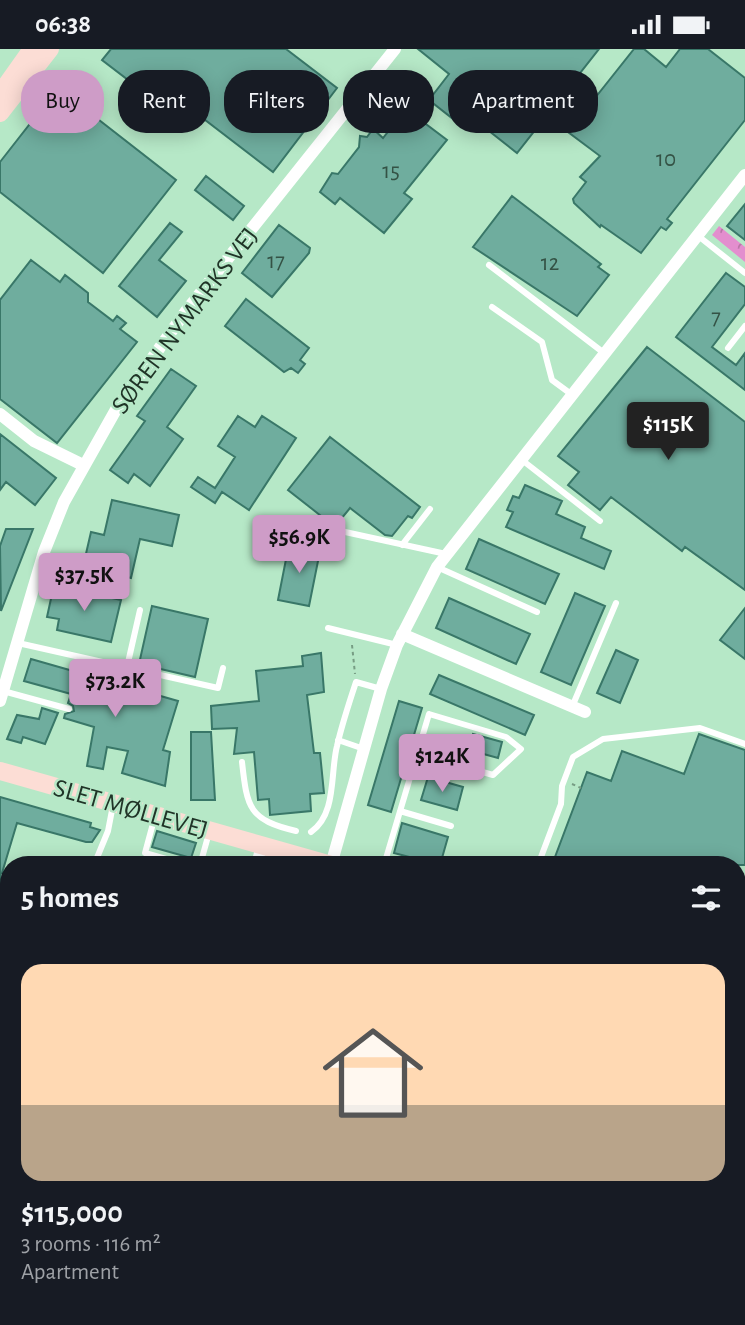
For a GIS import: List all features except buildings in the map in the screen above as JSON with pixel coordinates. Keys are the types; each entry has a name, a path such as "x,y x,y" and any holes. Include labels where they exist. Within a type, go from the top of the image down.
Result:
{"street":[{"path":"0,113 8,92 32,49"},
{"path":"8,92 48,49"},
{"name":"SØREN NYMARKS VEJ","path":"2,696 39,567 64,502 83,465 156,349 395,49"},
{"path":"334,856 381,689 399,639 437,567 745,175"},
{"path":"0,414 34,441 83,465"},
{"path":"399,639 585,712"},
{"name":"SLET MØLLEVEJ","path":"0,771 300,856"},
{"path":"259,856 262,845"}],"lane":[{"path":"697,235 745,273"},
{"path":"489,265 604,353"},
{"path":"492,307 542,342 552,380 571,394"},
{"path":"728,348 745,326"},
{"path":"520,459 600,521"},
{"path":"402,544 430,509"},
{"path":"281,518 446,554"},
{"path":"39,567 125,587"},
{"path":"437,567 537,612"},
{"path":"572,707 616,603"},
{"path":"127,667 139,610"},
{"path":"328,628 399,639"},
{"path":"17,643 218,688 223,668"},
{"path":"311,832 319,827 326,813 338,740 356,682 381,689"},
{"path":"2,696 69,709"},
{"path":"387,856 417,753 429,714 506,737 521,749 494,775 417,753"},
{"path":"541,856 561,804 562,786 573,757 603,739 700,728 745,744"},
{"path":"338,740 364,749"},
{"path":"242,762 246,800 266,824 296,831"},
{"path":"98,856 108,831 113,803"},
{"path":"400,811 451,826"},
{"path":"155,815 145,853 156,856"},
{"path":"262,845 266,824"},
{"path":"202,856 209,831"}],"path":[{"path":"353,633 356,682"},
{"path":"571,784 581,788"}],"green space":[{"path":"719,226 745,247 745,262 712,235"}]}
